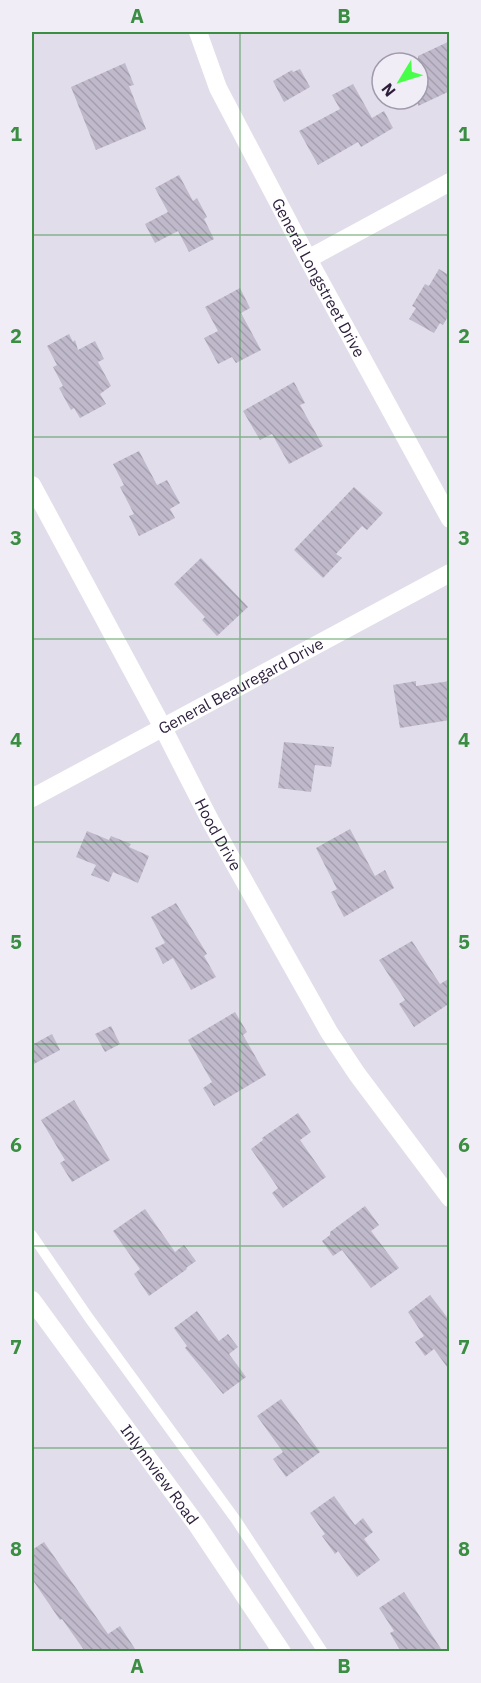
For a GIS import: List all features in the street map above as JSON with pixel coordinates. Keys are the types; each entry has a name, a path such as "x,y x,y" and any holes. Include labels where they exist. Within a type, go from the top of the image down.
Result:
{"street":[{"name":"General Longstreet Drive","path":"198,32 218,88 308,259 450,519"},
{"path":"308,259 450,182"},
{"name":"Hood Drive","path":"32,485 211,822 329,1032 357,1074 450,1198"},
{"name":"General Beauregard Drive","path":"32,798 450,573"},
{"name":"Inlynnview Road","path":"32,1300 197,1525 282,1652"}],"lane":[{"path":"32,1235 65,1285 236,1520 323,1652"}],"building":[{"path":"450,41 450,91 430,100 430,51"},
{"path":"125,63 134,85 129,86 146,129 96,150 71,87"},
{"path":"300,69 310,87 284,102 273,81 292,70 293,72"},
{"path":"353,84 372,118 384,111 393,128 361,147 358,142 318,165 299,131 340,109 332,95"},
{"path":"179,175 193,201 197,198 207,217 204,219 214,239 189,252 178,231 155,243 145,224 168,212 155,188"},
{"path":"439,269 450,276 450,313 443,325 440,323 434,333 409,319 416,308 412,306 425,284 429,286"},
{"path":"240,288 250,308 241,313 261,350 236,363 232,357 218,364 204,338 218,331 205,307"},
{"path":"69,334 73,342 75,340 78,350 95,341 104,359 98,362 111,386 100,394 106,404 80,418 74,408 71,410 59,388 63,386 53,367 57,365 47,346"},
{"path":"294,382 305,403 300,405 323,446 289,464 272,434 260,440 243,411"},
{"path":"139,451 157,485 167,480 180,503 170,509 175,518 139,536 129,516 134,514 120,487 124,485 113,464"},
{"path":"354,487 383,513 367,530 362,526 336,554 342,558 323,578 294,550"},
{"path":"201,558 248,607 217,636 202,620 205,617 174,584"},
{"path":"416,681 416,686 450,681 450,720 400,728 393,685"},
{"path":"284,742 334,747 331,767 315,765 311,792 278,788"},
{"path":"350,829 375,876 385,870 394,888 344,917 331,892 337,889 316,848"},
{"path":"87,831 109,840 111,836 131,844 129,847 149,856 138,883 113,872 109,882 91,875 96,865 76,857"},
{"path":"176,903 207,954 204,956 216,977 191,990 173,958 163,964 155,948 165,943 151,917"},
{"path":"412,941 440,984 450,978 450,1003 414,1027 399,1004 405,1000 379,960"},
{"path":"235,1012 247,1032 243,1035 266,1075 214,1106 203,1088 212,1082 188,1040"},
{"path":"111,1026 120,1044 105,1052 95,1034"},
{"path":"52,1034 60,1050 32,1065 32,1045"},
{"path":"74,1100 110,1160 72,1182 60,1163 65,1160 41,1120"},
{"path":"298,1113 311,1132 300,1140 326,1177 283,1208 272,1193 278,1188 251,1149 263,1140 262,1138"},
{"path":"365,1206 379,1225 371,1231 399,1268 371,1288 342,1250 333,1256 322,1241 330,1235 330,1232"},
{"path":"145,1209 175,1252 184,1245 196,1261 149,1296 134,1274 140,1269 113,1231"},
{"path":"430,1295 450,1321 450,1371 434,1349 425,1356 415,1342 424,1336 408,1312"},
{"path":"197,1311 219,1341 228,1334 238,1347 229,1354 246,1377 223,1394 185,1348 187,1346 174,1328"},
{"path":"281,1399 320,1452 286,1477 273,1459 283,1452 257,1416"},
{"path":"334,1496 355,1525 363,1518 373,1532 364,1539 380,1560 357,1577 338,1551 335,1554 322,1536 325,1534 310,1513"},
{"path":"44,1542 108,1634 120,1626 137,1652 81,1652 84,1650 32,1579 32,1550"},
{"path":"404,1592 443,1652 401,1652 390,1633 394,1631 379,1608"}]}
